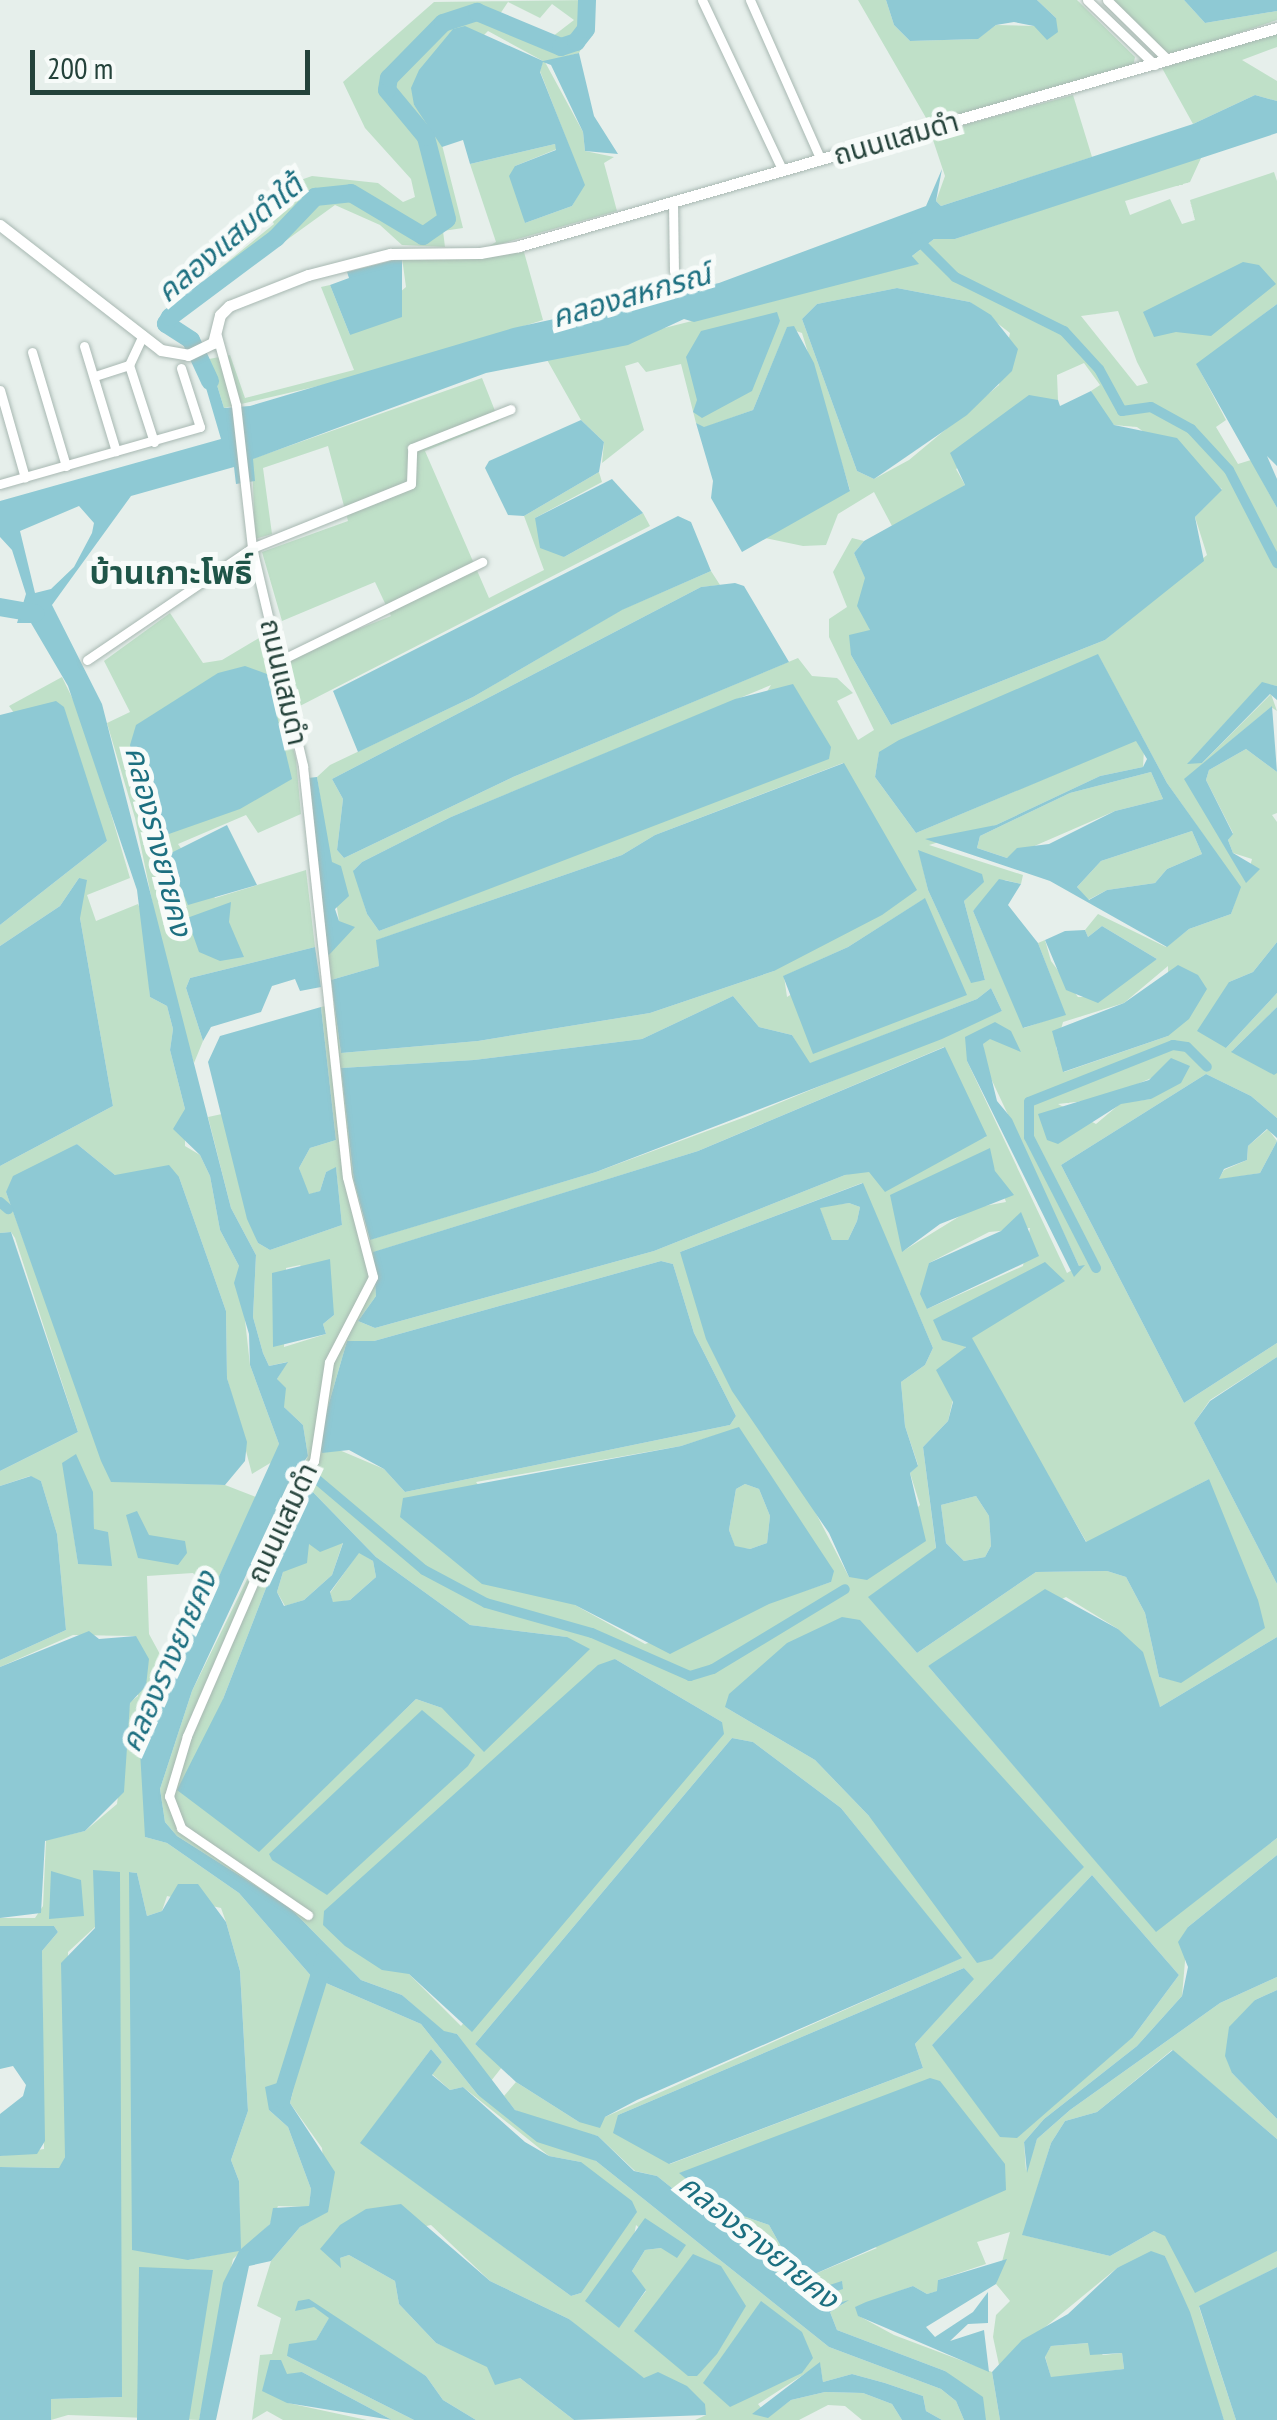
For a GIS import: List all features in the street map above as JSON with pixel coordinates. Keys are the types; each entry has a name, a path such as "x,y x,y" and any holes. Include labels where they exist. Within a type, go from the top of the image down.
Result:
{"street":[{"path":"702,0 783,171"},
{"path":"750,0 821,160"},
{"path":"1087,0 1162,62"},
{"path":"1107,0 1162,62"},
{"name":"ถนนแสมดำ","path":"308,1915 181,1828 169,1796 187,1736 288,1501 314,1461 329,1362 373,1277 346,1177 303,766 252,548 236,405 215,340 220,315 230,306 308,275 390,254 492,252 1277,28"},
{"path":"673,201 674,271"},
{"path":"0,225 172,356 188,355 215,340"},
{"path":"142,335 129,365 154,442"},
{"path":"84,346 116,451"},
{"path":"32,352 66,466"},
{"path":"94,376 129,365"},
{"path":"0,484 200,427 181,368"},
{"path":"0,390 25,478"},
{"path":"90,657 252,548 412,484 412,448 511,409"},
{"path":"281,660 482,562"}],"green space":[{"path":"592,0 592,28 579,53 545,62 583,132 585,151 614,157 604,163 617,211 486,248 496,242 470,164 555,144 557,149 515,166 525,223 572,206 584,185 540,71 543,61 488,31 414,105 440,137 463,228 443,231 445,247 402,245 380,225 335,205 176,320 170,309 274,224 262,201 286,185 312,176 378,183 403,202 415,197 411,179 365,128 343,82 434,2","holes":["508,2 540,18 552,4 574,20 548,40 498,17"]},
{"path":"858,0 886,0 894,25 910,41 977,39 996,25 1034,26 1056,18 1037,0 1077,0 1135,57 1133,67 929,123"},
{"path":"1113,0 1184,0 1205,23 1277,11 1277,20 1176,54 1165,52"},
{"path":"1277,32 1277,47 1242,60 1277,81 1277,101 1255,95 1193,124 1162,68"},
{"path":"1073,95 1092,157 941,206 936,201 945,176 931,134"},
{"path":"1202,156 1190,182 1125,201 1130,215 1170,199 1182,224 1195,220 1190,200 1274,172 1277,181 1277,304 1197,365 1226,420 1216,427 1238,464 1251,460 1277,508 1277,686 1262,683 1189,762 1202,763 1271,694 1277,711 1271,707 1185,779 1246,882 1252,859 1233,853 1228,840 1233,833 1206,780 1209,770 1246,749 1277,772 1277,813 1272,815 1277,822 1277,942 1253,972 1229,982 1226,1048 1277,993 1277,1007 1232,1051 1277,1073 1277,1118 1251,1096 1206,1074 1061,1165 1184,1403 1277,1343 1277,1357 1210,1400 1194,1423 1277,1584 1277,1637 1160,1707 1118,1629 1066,1597 928,1666 1156,1931 1277,1838 1277,1855 1188,1927 1182,1996 1137,2046 1044,2119 1024,2142 1026,2171 1037,2139 1070,2110 1220,2003 1277,1977 1277,1990 1255,2000 1232,2073 1277,2119 1277,2139 1172,2050 1097,2112 1065,2121 1051,2143 1023,2235 1110,2256 1154,2231 1277,2251 1277,2267 1199,2307 1236,2420 1224,2420 1165,2256 1117,2268 999,2365 993,2337 996,2315 1010,2301 996,2284 1010,2232 977,2242 986,2264 938,2280 938,2291 927,2294 913,2286 856,2307 859,2316 894,2335 992,2372 1000,2420 986,2420 945,2371 837,2330 830,2312 843,2304 818,2304 818,2296 843,2283 817,2289 810,2276 877,2248 715,2161 680,2173 723,2209 769,2225 783,2250 785,2281 762,2256 758,2241 732,2230 731,2223 718,2225 657,2176 635,2171 598,2136 542,2123 515,2110 504,2096 516,2082 579,2122 605,2117 961,1958 841,1808 753,1742 732,1738 475,2044 502,2067 491,2081 457,2034 444,2032 402,1995 361,1980 289,1907 177,1836 165,1822 160,1789 192,1691 308,1456 303,1425 284,1407 277,1379 287,1362 269,1366 263,1353 253,1317 256,1255 231,1208 208,1117 222,1114 258,1243 270,1250 342,1225 336,1168 326,1172 320,1191 308,1195 299,1168 310,1148 336,1140 321,1007 334,1004 341,1053 478,1041 650,1013 774,971 843,763 655,835 622,855 377,940 379,966 331,980 328,956 339,939 339,921 317,777 330,765 473,697 621,610 711,571 720,585 701,587 332,779 343,799 337,850 344,858 513,777 798,658 812,676 837,678 853,693 837,701 858,740 874,730 829,637 829,619 847,607 833,572 852,538 864,541 854,553 865,577 870,631 851,655 891,725 1105,640 1207,555 1195,517 1222,489 1137,427 1114,425 1102,413 1091,391 1100,385 1084,363 1057,375 1058,400 956,469 965,485 932,508 892,526 874,492 838,514 826,545 803,546 765,538 850,490 802,333 787,328 753,410 703,428 696,423 681,364 646,372 638,362 625,366 644,430 602,463 604,442 581,420 546,358 917,264 912,256 934,239 955,239","holes":["897,288 970,302 1010,333 999,385 909,460 874,479 857,471 802,319 817,304","1118,311 1148,383 1137,386 1081,316","780,321 697,400 702,335","1098,655 1167,783 1240,887 1231,914 1189,929 1166,947 1098,914 1085,930 1088,937 1102,926 1157,959 1088,997 1078,997 1051,961 1045,940 1038,943 1065,1014 1024,1028 973,911 1005,880 1021,884 1023,875 929,845 996,825 1100,776 1143,767 1144,750 1136,740 916,833 875,777 879,753","771,685 698,807 379,931 367,914 354,870 362,862 451,817","919,851 970,894 964,901 985,980 971,982 928,890","924,899 929,909 787,997 784,976 848,947","1168,966 1168,1036 1064,1072 1056,1047 1063,1022 1124,1003","991,988 1002,1011 745,1117 596,1172 369,1240 354,1181 341,1068 474,1060 642,1039 733,996 759,1027 792,1035 809,1064 977,999","995,1022 983,1044 987,1070 1079,1266 1067,1273 967,1061","944,1047 986,1137 845,1175 654,1251 375,1328 358,1321 376,1296 374,1252 698,1151","1161,1074 1151,1099 1121,1103 1096,1124 1058,1104 1102,1099","992,1163 1006,1202 973,1208 903,1251","862,1183 933,1348 925,1365 901,1382 905,1426 918,1465 910,1473 920,1505 849,1577 680,1252","1030,1228 1023,1266 927,1309 929,1263 989,1232","661,1261 673,1264 694,1333 736,1416 730,1425 405,1492 384,1469 318,1441 347,1341 374,1341","1046,1262 971,1338 1087,1543 1209,1479 1181,1682 1159,1677 1145,1613 1126,1577 1107,1571 1036,1572 917,1653 869,1597 936,1549 923,1447 948,1421 966,1343","300,1265 334,1315 323,1324 326,1334 284,1347 286,1268","739,1428 831,1582 645,1644 575,1605 476,1482 681,1446","306,1485 376,1557 470,1625 567,1637 442,1708 416,1699 259,1851 223,1699","615,1659 722,1722 461,2026 409,1974","725,1707 1084,1868 869,1816 815,1760","1092,1875 1179,1975 1133,2037 932,2045","964,1968 973,1979 915,2044 923,2068 670,2164 618,2115"]},
{"path":"524,252 543,320 370,374 224,408 209,359 230,355 245,398 354,370 321,287 330,285 350,335 406,287 402,258"},
{"path":"482,378 499,421 425,451 489,598 544,570 524,516 599,472 602,482 535,518 564,557 643,513 650,526 296,708 283,659 391,616 375,582 282,621 262,552 348,521 328,446 263,468 272,534 255,539 252,459"},
{"path":"170,613 203,663 222,660 264,635 296,759 301,814 258,833 246,815 178,844 215,898 306,870 315,947 190,978 186,988 203,1041 194,1063 171,993 135,818 107,723 130,712 104,661"},
{"path":"62,677 84,722 130,878 87,895 96,921 138,904 144,918 150,997 167,1006 173,1029 170,1050 185,1109 185,1146 200,1155 210,1176 220,1230 239,1266 250,1365 279,1444 277,1459 252,1474 227,1378 226,1311 179,1177 115,1175 77,1144 6,1192 111,1481 225,1485 256,1497 211,1594 193,1573 147,1576 149,1634 168,1669 165,1693 153,1708 145,1837 167,1843 239,1893 312,1977 421,2024 478,2095 596,2161 829,2347 941,2389 956,2401 964,2420 942,2420 926,2411 923,2396 852,2374 823,2382 820,2364 758,2404 768,2417 791,2400 825,2392 863,2393 892,2404 902,2420 862,2420 845,2406 828,2405 799,2420 695,2420 706,2415 620,2364 569,2319 490,2281 431,2225 321,2249 340,2266 340,2258 349,2255 395,2281 399,2304 436,2343 520,2378 574,2420 476,2420 443,2400 426,2376 314,2307 330,2317 316,2340 287,2356 414,2420 392,2420 302,2372 288,2403 367,2420 283,2420 267,2411 252,2420 260,2355 272,2354 281,2318 257,2306 271,2261 300,2227 328,2211 322,2148 290,2103 296,2078 269,2110 288,2127 311,2189 309,2207 278,2206 270,2224 233,2259 199,2420 68,2415 51,2420 51,2399 122,2397 95,1927 68,1952 65,2157 60,2168 0,2167 0,2156 44,2149 42,1951 58,1932 54,1926 0,1926 0,1918 35,1918 43,1906 46,1840 85,1831 117,1804 130,1702 138,1696 136,1636 73,1635 0,1667 0,1660 66,1630 57,1534 41,1481 30,1476 0,1486 0,1471 78,1432 15,1238 11,1232 0,1233 0,1166 113,1106 80,918 79,878 60,906 0,946 0,925 107,841 9,706","holes":["63,1463 92,1492 94,1530 78,1564","129,1872 137,1873 147,1916 162,1911 167,1896 221,1908 240,1971 248,2111 231,2160 239,2181 240,2250 188,2260","431,2049 442,2062 432,2074 450,2090 463,2087 549,2156 581,2162 581,2293 571,2296 361,2143","636,2225 661,2248 645,2250 632,2271 646,2291 618,2328"]},
{"path":"1151,772 1163,799 1115,811 1007,858 977,848 980,836 1070,793"},
{"path":"1192,831 1202,854 1167,869 1155,883 1107,890 1088,900 1077,887 1101,861"},
{"path":"1268,1129 1277,1141 1260,1173 1218,1180 1224,1170 1247,1160 1248,1146"},
{"path":"849,1203 860,1207 857,1221 848,1240 832,1240 819,1207"},
{"path":"745,1484 759,1489 770,1516 767,1543 750,1549 735,1547 729,1530 736,1489"},
{"path":"976,1496 989,1516 991,1546 985,1557 964,1561 946,1543 941,1505"},
{"path":"343,1542 332,1575 304,1600 285,1606 277,1592 283,1572 309,1543"},
{"path":"359,1552 373,1561 376,1577 350,1600 333,1603 330,1593"},
{"path":"1089,2343 1103,2355 1122,2353 1124,2369 1051,2378 1045,2356 1051,2346"}],"water":[{"path":"886,0 1037,0 1056,18 1058,32 1047,40 1034,26 1014,22 996,25 978,39 910,41 894,25"},
{"path":"1184,0 1277,0 1277,11 1205,23"},
{"path":"465,26 543,61 579,53 594,116 618,154 585,151 583,132 551,65 543,62 540,72 585,185 572,206 525,223 509,176 515,166 556,150 555,144 470,164 463,140 442,147 414,105 411,88 419,70 453,29"},
{"name":"คลองรางยายคง","path":"1255,95 1277,101 1277,133 955,239 934,239 912,256 919,264 694,322 684,319 628,345 486,373 253,459 255,481 236,484 234,467 131,496 52,605 102,704 231,1208 256,1255 253,1317 269,1366 288,1362 277,1379 286,1388 284,1407 303,1425 308,1456 290,1481 192,1691 160,1789 165,1822 177,1836 289,1907 361,1980 402,1995 444,2031 457,2034 515,2110 598,2136 634,2171 657,2176 718,2225 757,2229 762,2256 785,2281 817,2289 842,2281 843,2289 818,2297 824,2307 849,2300 830,2312 837,2330 945,2371 983,2397 986,2420 964,2420 956,2401 941,2389 829,2347 596,2161 537,2142 478,2095 421,2024 312,1977 239,1893 167,1843 145,1837 140,1751 153,1708 165,1693 168,1669 160,1655 185,1653 192,1619 211,1594 279,1444 250,1365 249,1334 234,1283 239,1266 220,1230 210,1176 200,1155 173,1129 185,1109 170,1050 173,1029 167,1006 150,997 137,890 68,686 31,623 17,623 26,594 12,550 0,537 0,501 221,439 199,364 209,359 224,408 250,406 513,328 719,283 926,206 942,169 936,201 941,206 1193,124","holes":["79,506 94,523 74,567 51,589 35,593 20,531"]},
{"path":"402,258 402,317 350,335 330,285 349,278 347,272"},
{"path":"1243,262 1259,265 1276,284 1211,336 1176,332 1154,337 1143,312"},
{"path":"897,288 970,302 991,315 1018,349 1012,371 967,415 874,479 857,471 802,319 817,304"},
{"path":"1277,304 1277,466 1267,456 1277,479 1277,508 1196,364"},
{"path":"777,312 780,321 752,391 702,418 693,412 697,400 686,357 701,331"},
{"path":"794,326 814,363 850,491 742,552 711,498 713,481 696,423 704,427 753,410 787,327"},
{"path":"1091,391 1114,425 1177,438 1222,490 1195,517 1204,561 1105,640 891,725 851,655 849,635 870,630 857,606 865,578 854,553 864,541 965,485 950,453 1029,395 1058,400 1060,406"},
{"path":"581,420 604,442 599,472 524,516 508,515 485,468 489,461"},
{"path":"612,479 643,513 564,557 540,548 535,518"},
{"path":"678,516 691,522 711,571 622,610 473,697 358,752 333,691"},
{"path":"735,583 744,586 789,662 513,777 344,858 337,850 343,799 332,779 701,587"},
{"path":"1098,654 1167,783 1241,887 1231,914 1189,929 1167,947 1050,881 925,839 996,825 1100,776 1143,767 1147,759 1136,741 916,833 875,777 879,752","holes":["1151,772 1163,799 1115,811 1049,844 1017,848 1007,858 977,848 980,836 1070,793","1192,831 1202,854 1167,869 1155,883 1107,890 1089,900 1077,887 1101,861"]},
{"path":"245,666 267,674 292,779 240,809 166,835 154,827 139,783 130,745 136,725 218,673"},
{"path":"1262,682 1277,686 1277,700 1270,694 1202,763 1187,764"},
{"path":"793,684 831,747 829,759 379,931 367,914 353,871 362,862 451,817 735,699"},
{"path":"56,701 64,707 107,841 0,925 0,715"},
{"path":"1272,706 1277,772 1246,749 1209,770 1206,780 1233,834 1228,840 1233,853 1260,869 1246,883 1184,779"},
{"path":"844,763 917,890 882,915 774,971 650,1013 478,1041 341,1053 331,980 379,966 376,940 622,855 655,835"},
{"path":"317,777 332,862 341,866 349,896 335,909 339,921 355,927 328,956 308,778"},
{"path":"227,825 257,885 188,905 167,855"},
{"path":"918,850 982,874 984,882 964,901 985,980 971,983 928,890"},
{"path":"79,878 87,880 80,918 113,1106 0,1166 0,946 60,906"},
{"path":"999,879 1021,884 1008,905 1038,943 1066,1015 1023,1028 973,911"},
{"path":"925,898 967,995 813,1054 783,976 848,947"},
{"path":"231,902 229,922 244,957 220,961 199,952 187,918"},
{"path":"1102,926 1157,959 1098,1003 1066,990 1045,940 1065,931 1085,930 1088,937"},
{"path":"1277,942 1277,993 1226,1048 1197,1031 1229,982 1253,972"},
{"path":"315,947 321,987 300,991 295,979 272,986 261,1012 211,1027 203,1041 186,988 190,978"},
{"path":"1178,965 1198,975 1207,989 1189,1019 1168,1036 1063,1072 1052,1031 1124,1003"},
{"path":"991,988 1002,1011 942,1039 596,1172 370,1240 354,1181 341,1068 474,1060 642,1039 733,996 759,1027 792,1035 810,1063 977,999"},
{"path":"321,1007 336,1140 310,1148 299,1168 309,1194 320,1191 326,1172 336,1167 342,1225 270,1250 258,1243 247,1219 208,1062 220,1036"},
{"path":"1277,1007 1277,1073 1274,1075 1231,1052"},
{"path":"995,1022 1011,1031 1021,1052 990,1039 983,1044 997,1101 1012,1119 1079,1266 1085,1265 1074,1277 967,1061 965,1037"},
{"path":"945,1047 987,1136 885,1192 869,1172 845,1175 654,1251 375,1328 358,1321 376,1296 373,1252 698,1151"},
{"path":"1171,1058 1190,1066 1181,1083 1151,1099 1121,1104 1058,1144 1047,1140 1038,1114 1149,1080"},
{"path":"1206,1074 1251,1096 1277,1118 1277,1138 1267,1129 1248,1146 1247,1160 1224,1169 1219,1179 1260,1173 1277,1141 1277,1343 1184,1403 1061,1165"},
{"path":"77,1144 115,1175 169,1165 179,1177 226,1311 227,1378 247,1442 245,1461 225,1485 111,1482 101,1461 6,1192 13,1176"},
{"path":"990,1148 995,1171 1014,1195 940,1224 902,1252 890,1195"},
{"path":"863,1183 933,1348 925,1365 901,1382 905,1426 918,1466 910,1473 926,1541 867,1580 849,1577 829,1533 732,1391 706,1339 680,1252","holes":["849,1203 860,1207 848,1240 832,1240 820,1208"]},
{"path":"1021,1212 1039,1256 927,1309 920,1294 929,1263 1001,1231"},
{"path":"11,1232 78,1432 0,1471 0,1233"},
{"path":"330,1259 334,1315 323,1324 326,1334 273,1347 272,1273"},
{"path":"661,1261 673,1264 694,1333 736,1416 730,1425 405,1492 384,1469 349,1450 322,1453 318,1441 347,1341 374,1341"},
{"path":"1045,1262 1065,1281 972,1338 1086,1542 1209,1479 1258,1600 1265,1628 1181,1683 1159,1677 1145,1613 1126,1577 1107,1571 1036,1572 917,1653 868,1597 936,1548 923,1447 948,1421 953,1402 936,1370 966,1347 942,1340 933,1320","holes":["976,1496 989,1516 991,1546 985,1557 964,1561 946,1543 941,1505"]},
{"path":"1277,1357 1277,1584 1194,1423 1210,1401"},
{"path":"739,1427 834,1571 831,1582 769,1604 670,1654 575,1605 482,1584 400,1517 403,1498 681,1446","holes":["745,1484 759,1489 770,1516 767,1543 750,1549 735,1546 729,1530 736,1489"]},
{"path":"76,1454 93,1492 94,1529 108,1532 112,1566 78,1564 62,1463"},
{"path":"31,1476 41,1481 57,1534 66,1630 0,1660 0,1486"},
{"path":"306,1485 376,1557 470,1625 567,1637 590,1649 484,1752 442,1708 416,1699 259,1852 177,1790 223,1699","holes":["343,1543 332,1575 304,1600 284,1606 277,1592 283,1572 307,1563 309,1544 320,1552","359,1553 373,1561 376,1577 350,1600 333,1602 330,1592"]},
{"path":"137,1511 149,1535 185,1541 187,1553 178,1565 138,1558 126,1515"},
{"path":"1045,1589 1118,1629 1143,1652 1160,1707 1277,1637 1277,1838 1156,1932 928,1666"},
{"path":"842,1617 860,1620 1084,1867 992,1959 977,1963 869,1816 815,1760 725,1707 729,1694 787,1643"},
{"path":"89,1631 99,1639 136,1636 149,1659 146,1686 130,1703 124,1792 85,1831 45,1841 41,1913 0,1918 0,1667"},
{"path":"615,1659 722,1722 724,1734 472,2032 409,1974 382,1970 345,1946 323,1925 324,1911 598,1665"},
{"path":"422,1710 475,1755 468,1766 327,1895 272,1860 269,1854"},
{"path":"732,1738 753,1742 841,1808 962,1958 637,2100 605,2117 600,2128 579,2122 516,2082 475,2044"},
{"path":"1277,1855 1277,1977 1220,2003 1070,2110 1037,2139 1027,2173 1024,2142 1044,2119 1137,2046 1182,1996 1188,1967 1178,1942 1188,1927"},
{"path":"93,1870 120,1872 122,2397 51,2399 51,2420 0,2420 0,2167 59,2168 65,2157 61,1963 95,1928"},
{"path":"51,1871 81,1880 84,1916 49,1919"},
{"path":"129,1872 137,1873 147,1916 162,1911 178,1884 198,1884 226,1922 240,1971 248,2111 231,2160 239,2181 241,2249 270,2224 273,2208 309,2206 311,2189 288,2127 269,2110 265,2087 296,2077 290,2103 335,2172 328,2212 300,2227 271,2261 249,2266 216,2420 199,2420 223,2283 239,2251 188,2260 132,2250"},
{"path":"1092,1875 1179,1975 1133,2037 1017,2138 1000,2137 932,2045"},
{"path":"0,1926 54,1926 58,1932 42,1951 45,2141 37,2154 0,2156 0,2114 23,2096 26,2085 13,2066 0,2069"},
{"path":"964,1968 974,1979 915,2044 923,2068 669,2164 613,2133 618,2115"},
{"path":"1277,1990 1277,2119 1232,2073 1225,2056 1229,2027 1255,2000"},
{"path":"431,2049 442,2062 432,2075 450,2090 463,2087 525,2142 549,2156 581,2162 632,2201 637,2212 581,2293 571,2296 360,2143"},
{"path":"1173,2050 1277,2139 1277,2251 1195,2293 1165,2236 1154,2231 1110,2256 1022,2235 1051,2143 1065,2121 1097,2112"},
{"path":"930,2078 940,2081 1005,2164 1006,2190 810,2276 785,2271 783,2250 769,2225 723,2209 679,2173"},
{"path":"401,2204 490,2281 569,2319 644,2378 658,2372 687,2386 705,2404 706,2415 574,2420 520,2378 495,2385 487,2367 436,2343 399,2304 395,2281 349,2255 340,2258 341,2268 320,2249 340,2225 366,2209"},
{"path":"645,2218 686,2245 677,2258 661,2248 645,2250 632,2271 646,2290 619,2328 585,2301"},
{"path":"1151,2251 1165,2256 1190,2312 1224,2420 1000,2420 992,2372 1022,2340 1068,2314 1117,2268","holes":["1088,2343 1090,2355 1122,2353 1124,2369 1051,2377 1045,2357 1051,2346"]},
{"path":"693,2254 721,2266 746,2306 717,2354 697,2376 688,2376 634,2331"},
{"path":"1007,2259 996,2284 926,2327 935,2337 973,2312 988,2292 988,2323 968,2324 950,2341 984,2330 989,2372 858,2316 855,2307 866,2302 913,2286 927,2294 937,2291 938,2280"},
{"path":"139,2267 213,2270 189,2420 137,2420"},
{"path":"1277,2267 1277,2420 1236,2420 1199,2306"},
{"path":"309,2299 426,2376 443,2400 476,2420 414,2420 287,2356 289,2344 316,2340 329,2318 314,2307 295,2311 298,2301"},
{"path":"761,2301 802,2332 813,2358 802,2373 730,2407 703,2383"},
{"path":"270,2360 281,2360 287,2374 302,2372 392,2420 287,2403 262,2391"},
{"path":"820,2362 823,2382 852,2374 885,2383 923,2396 926,2411 942,2420 902,2420 892,2404 863,2393 825,2392 791,2400 768,2418 752,2414"}],"waterway":[{"name":"คลองแสมดำใต้","path":"210,381 191,340 166,324 170,317 276,238 315,197 351,193 423,236 447,219 426,137 387,90 389,78 443,23 477,12 561,47 576,42 586,29 587,0"},
{"path":"915,237 955,277 1064,331 1099,369 1122,411 1151,407 1191,429 1229,470 1277,563"},
{"name":"คลองแสมดำใต้","path":"0,607 35,613"},
{"path":"1096,1268 1029,1137 1029,1102 1173,1045 1187,1047 1207,1067"},
{"path":"0,1202 8,1209"},
{"path":"314,1477 424,1570 486,1603 592,1633 690,1676 713,1669 845,1589"},
{"path":"281,2099 324,1961"}],"district":[{"name":"บ้านเกาะโพธิ์","path":"171,572"}],"water label":[{"name":"คลองสหกรณ์","path":"631,295"}]}
